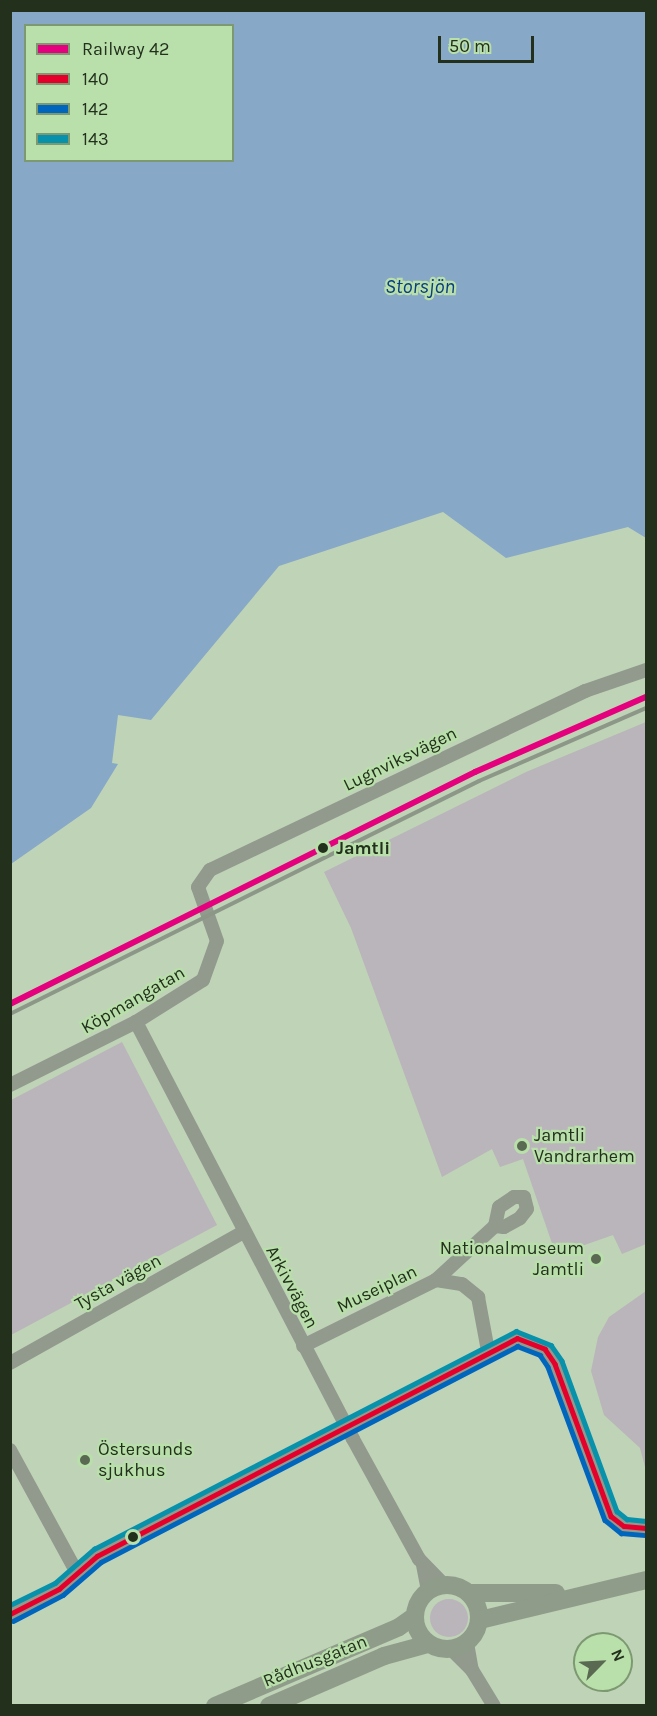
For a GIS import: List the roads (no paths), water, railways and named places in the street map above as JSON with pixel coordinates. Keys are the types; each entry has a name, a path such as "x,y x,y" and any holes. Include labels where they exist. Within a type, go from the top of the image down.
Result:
{"main road":[{"path":"594,1591 469,1593 436,1588 415,1616 428,1644 460,1646 480,1620 646,1580"},
{"path":"469,1593 477,1605 480,1620"},
{"name":"Rådhusgatan","path":"215,1706 399,1627 415,1616"},
{"name":"Rådhusgatan","path":"269,1706 373,1660 428,1644"}],"street":[{"name":"Lugnviksvägen","path":"205,907 198,887 210,870 585,691 646,670"},
{"name":"Köpmangatan","path":"10,1085 136,1022 203,980 217,941 205,907"},
{"name":"Arkivvägen","path":"136,1022 303,1346 436,1588"},
{"name":"Museiplan","path":"303,1346 436,1280 495,1226"},
{"name":"Tysta vägen","path":"10,1363 243,1232"},
{"name":"Museiplan","path":"436,1280 462,1284 478,1297 488,1351"},
{"path":"10,1614 59,1589 97,1556 346,1424 517,1338 529,1339 545,1349 555,1364 611,1516 624,1526 646,1528"},
{"path":"10,1450 77,1573"},
{"path":"460,1646 494,1706"}],"water":[{"name":"Storsjön","path":"11,10 646,11 646,538 628,527 506,558 443,512 279,566 151,720 118,715 112,763 118,764 91,808 11,864"}],"railway":[{"path":"10,1014 479,781 646,708"}],"rail line":[{"name":"42","path":"10,1004 475,772 646,697"}],"place":[{"name":"Jamtli","path":"323,848"},
{"name":"Jamtli Vandrarhem","path":"522,1146"},
{"name":"Nationalmuseum Jamtli","path":"596,1259"},
{"name":"Östersunds sjukhus","path":"85,1460"}]}
